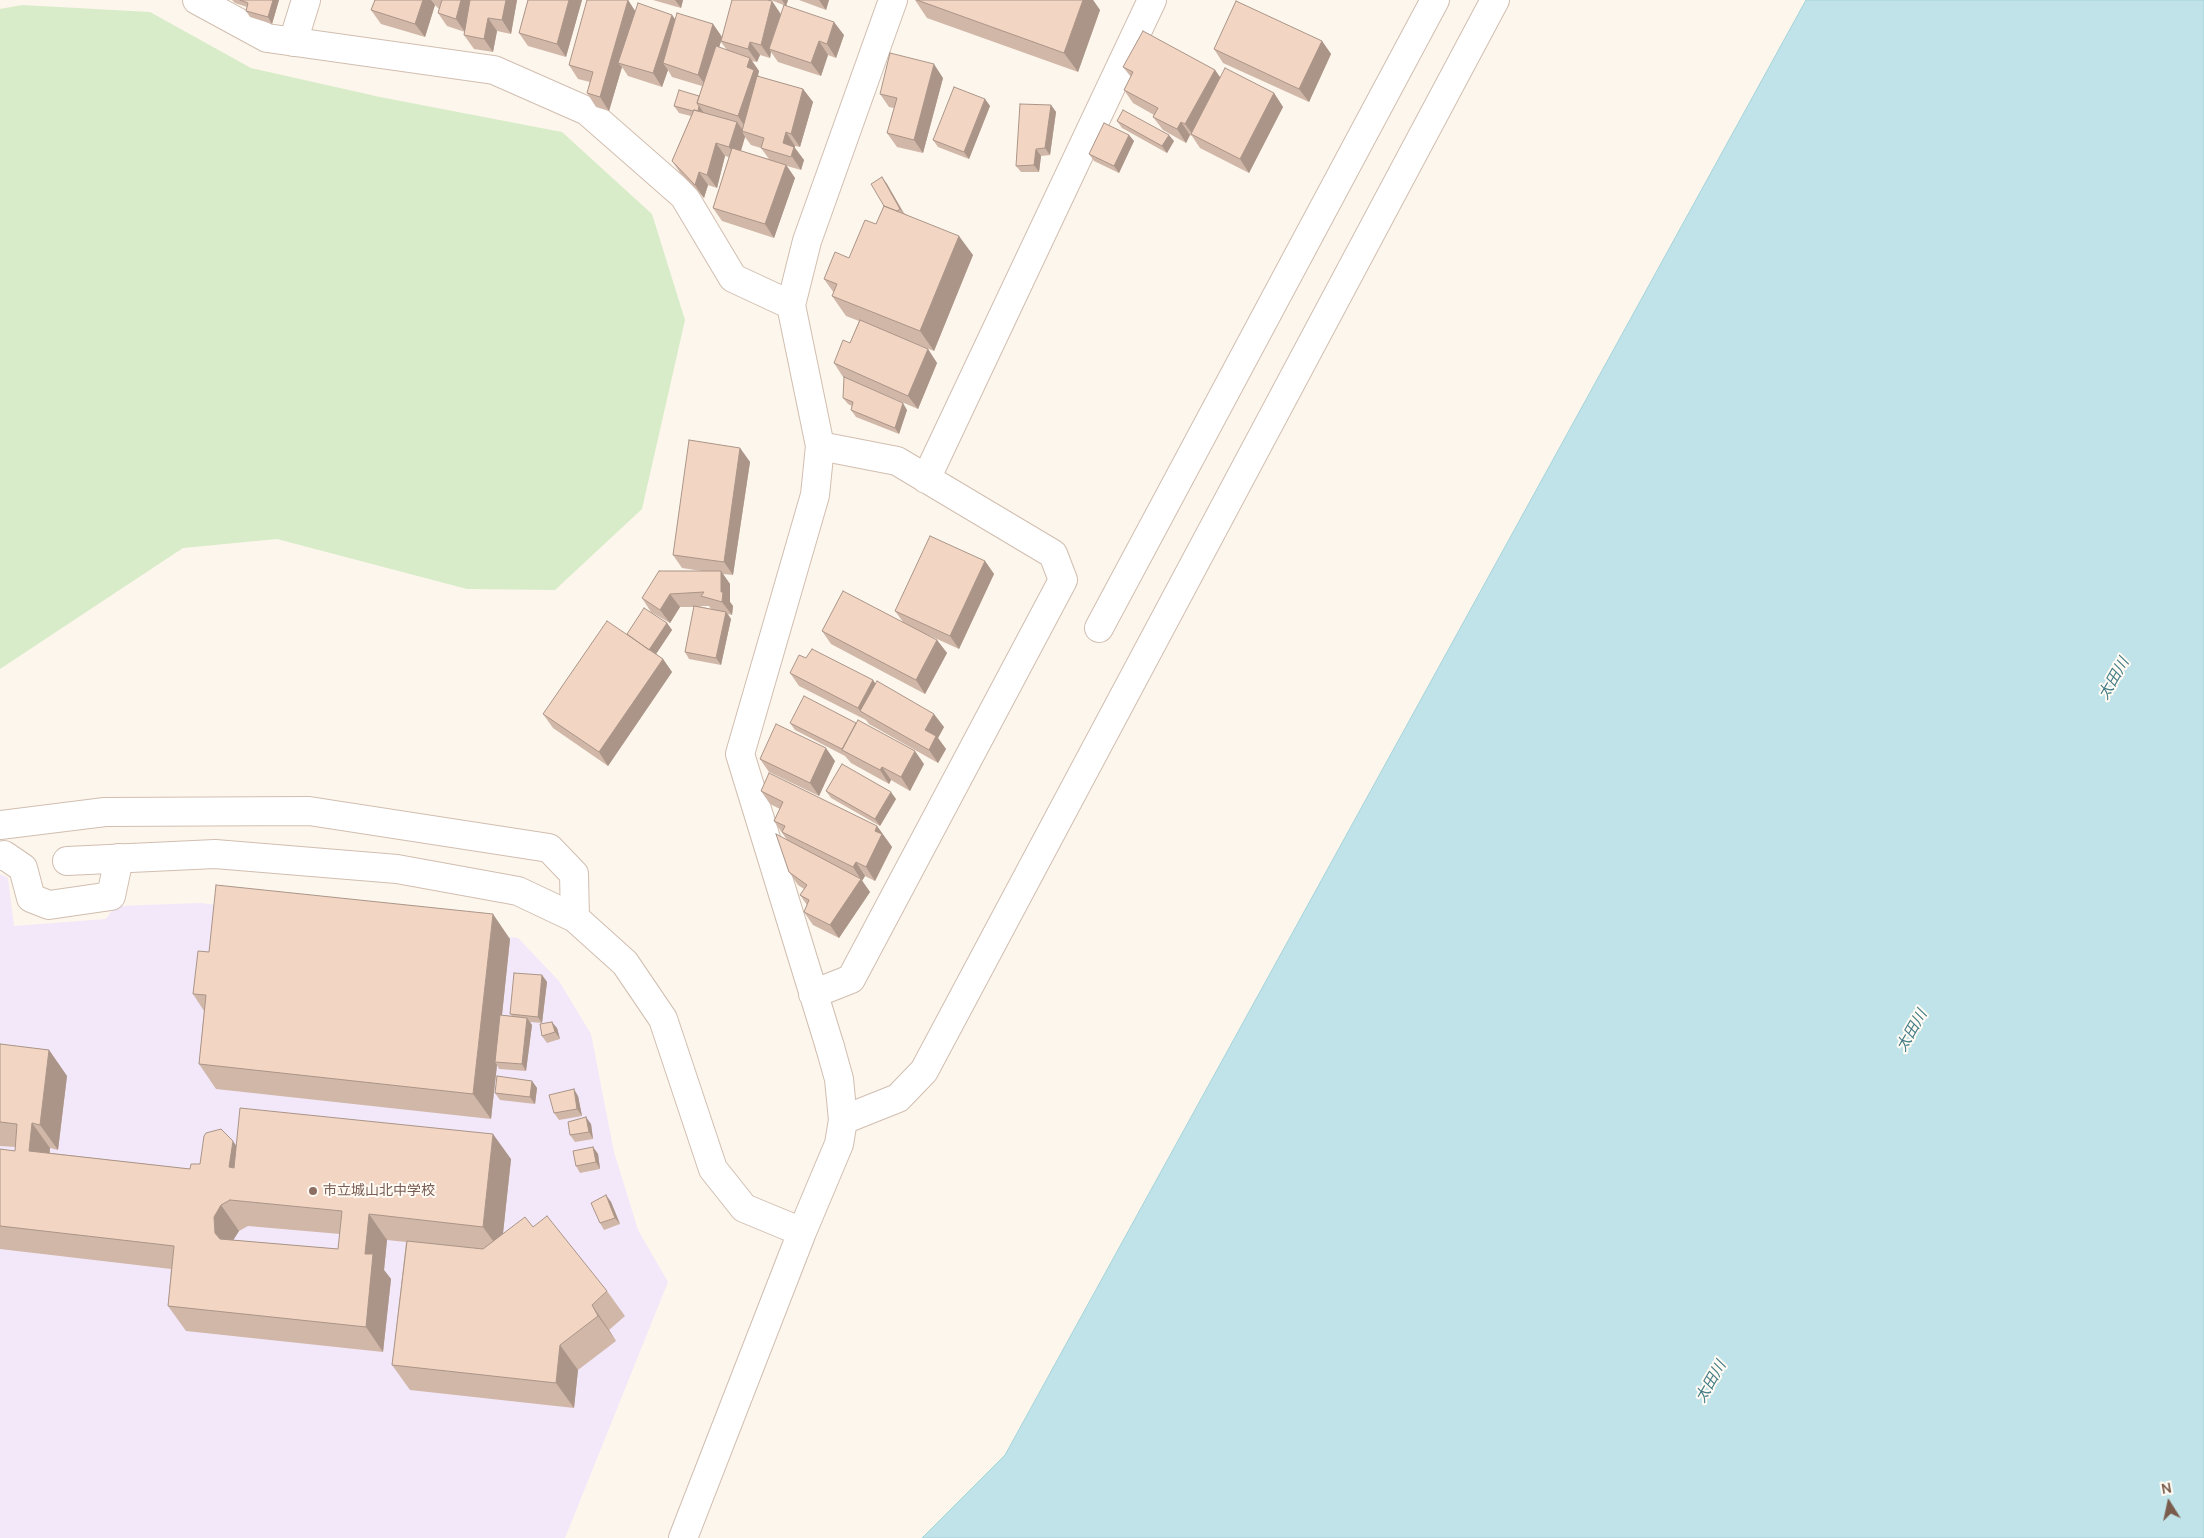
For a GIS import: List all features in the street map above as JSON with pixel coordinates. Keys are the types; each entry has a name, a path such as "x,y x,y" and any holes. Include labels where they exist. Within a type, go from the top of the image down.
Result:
{"street":[{"path":"197,0 267,38 494,70 586,111 684,196 734,278 791,305"},
{"path":"294,42 306,0"},
{"path":"683,1538 802,1232 839,1144 843,1120 839,1079 740,754 815,496 820,446 791,305 807,241 893,0"},
{"path":"926,479 1152,0"},
{"path":"1099,628 1435,0"},
{"path":"843,1120 898,1098 924,1071 1495,0"},
{"path":"813,994 851,979 1063,580 1053,554 897,461 820,446"},
{"path":"0,825 105,812 309,811 548,848 574,874 575,918"},
{"path":"67,861 215,854 396,869 518,891 575,918 625,963 663,1019 714,1169 744,1208 802,1232"},
{"path":"0,856 4,855 23,868 31,898 49,905 110,896 119,858"}],"shaded area":[{"name":"市立城山北中学校","path":"0,874 8,878 14,926 106,919 115,906 200,903 518,938 559,981 591,1034 614,1152 638,1230 668,1282 565,1538 0,1538"}],"green space":[{"path":"22,5 150,12 251,68 380,97 562,132 652,214 685,320 642,509 555,590 467,589 277,539 183,548 0,669 0,9"}],"water":[{"name":"太田川","path":"1806,0 2204,0 2204,1538 922,1538 1005,1455"}],"building":[{"path":"240,0 273,0 268,17 246,11 248,3"},
{"path":"375,0 423,0 415,24 371,10"},
{"path":"442,0 461,0 456,19 438,13"},
{"path":"470,0 506,0 502,20 488,18 484,39 464,35"},
{"path":"528,0 569,0 557,44 519,33"},
{"path":"587,0 628,0 600,97 587,93 593,72 569,65"},
{"path":"732,0 772,1 761,45 750,42 748,49 721,41"},
{"path":"917,0 1083,0 1064,53"},
{"path":"1236,1 1322,41 1299,89 1214,49"},
{"path":"638,3 672,15 653,73 618,63"},
{"path":"784,5 834,22 827,44 819,41 811,63 769,49"},
{"path":"677,13 713,24 698,75 663,63"},
{"path":"1143,31 1215,70 1185,124 1181,122 1177,129 1153,117 1158,108 1124,90 1133,72 1123,67"},
{"path":"716,46 750,58 747,67 754,70 738,116 697,103"},
{"path":"890,53 934,64 914,140 887,133 897,98 880,94"},
{"path":"1225,68 1274,93 1240,159 1191,134"},
{"path":"757,76 803,89 791,134 786,132 783,143 794,147 791,157 761,148 764,138 742,131"},
{"path":"954,87 985,99 964,152 933,140"},
{"path":"679,90 699,96 697,103 699,106 698,111 674,106"},
{"path":"1020,104 1051,105 1045,148 1036,149 1034,165 1016,166"},
{"path":"694,110 737,122 729,147 716,143 707,175 699,172 695,185 672,161"},
{"path":"1123,110 1169,135 1162,146 1117,121"},
{"path":"1104,123 1129,135 1114,166 1089,154"},
{"path":"732,148 786,165 765,224 713,208"},
{"path":"882,177 900,209 897,211 884,206 871,184"},
{"path":"884,206 959,236 920,331 832,296 837,284 824,279 835,252 849,258 865,220 876,224"},
{"path":"860,320 928,349 908,396 834,363 843,340 850,343"},
{"path":"844,377 903,403 895,428 851,410 853,402 843,398"},
{"path":"689,440 740,448 724,562 673,555"},
{"path":"930,536 985,561 950,636 895,611"},
{"path":"659,571 721,571 722,602 701,596 704,592 670,594 660,610 642,598"},
{"path":"843,591 937,640 916,680 822,631"},
{"path":"694,606 726,612 716,658 685,652"},
{"path":"644,608 667,623 649,650 627,634"},
{"path":"607,621 663,659 599,752 543,714"},
{"path":"812,649 873,680 858,708 790,673 799,655 806,658"},
{"path":"877,681 934,714 925,730 936,736 929,750 860,711"},
{"path":"804,696 856,723 842,749 790,723"},
{"path":"858,720 915,751 901,777 882,767 880,770 842,750"},
{"path":"776,724 826,748 810,783 760,759"},
{"path":"842,764 891,792 875,819 826,791"},
{"path":"769,773 877,826 875,831 882,834 866,867 856,862 853,867 782,832 785,826 774,821 783,802 761,791"},
{"path":"776,834 861,879 830,925 804,912 809,900 800,895 807,885 789,872"},
{"path":"216,885 493,914 473,1094 199,1064 206,995 193,994 198,951 209,952"},
{"path":"514,973 542,975 538,1017 510,1014"},
{"path":"500,1015 527,1018 522,1064 495,1062"},
{"path":"552,1022 555,1032 542,1036 540,1024"},
{"path":"0,1044 49,1050 40,1125 32,1123 29,1151 190,1169 191,1164 200,1164 206,1133 221,1129 233,1141 229,1167 234,1168 240,1108 493,1134 483,1227 369,1214 365,1254 373,1254 366,1327 168,1306 174,1246 0,1226 0,1149 15,1151 17,1124 0,1122","holes":["230,1200 342,1211 338,1249 220,1239 215,1233 214,1217 221,1205"]},
{"path":"497,1076 532,1081 530,1097 495,1093"},
{"path":"574,1089 577,1109 554,1113 549,1095"},
{"path":"586,1117 589,1132 570,1135 568,1122"},
{"path":"593,1147 596,1162 576,1166 573,1151"},
{"path":"606,1195 615,1218 600,1223 591,1203"},
{"path":"547,1216 607,1291 592,1305 598,1316 560,1345 556,1383 392,1365 407,1241 483,1249 525,1217 533,1227"}],"place":[{"name":"市立城山北中学校","path":"313,1191"}]}
